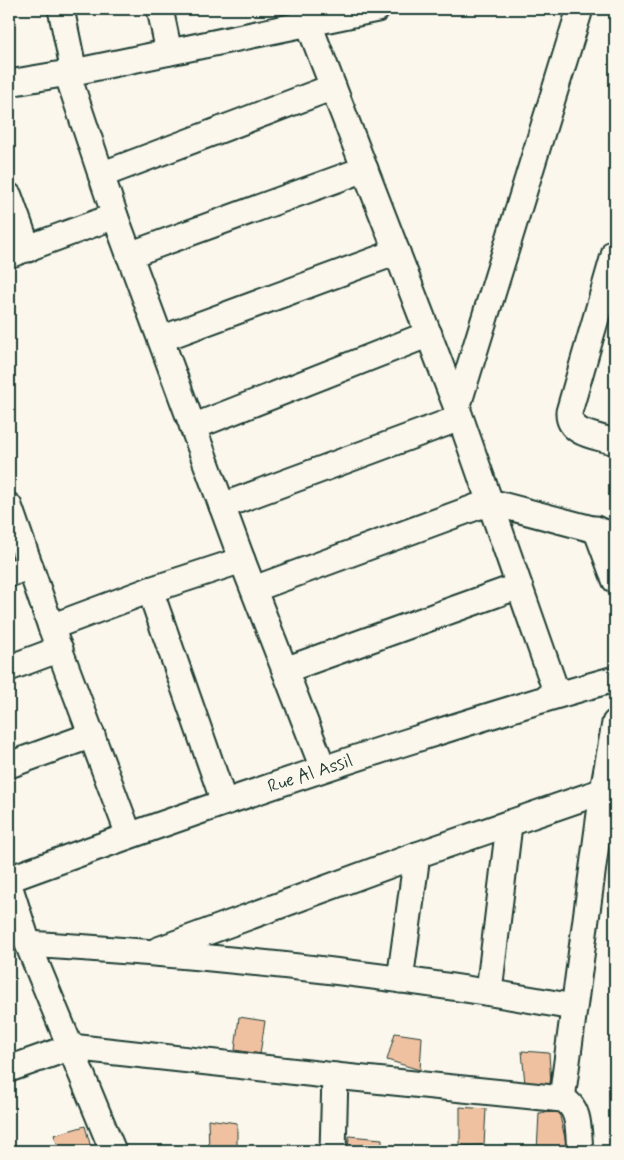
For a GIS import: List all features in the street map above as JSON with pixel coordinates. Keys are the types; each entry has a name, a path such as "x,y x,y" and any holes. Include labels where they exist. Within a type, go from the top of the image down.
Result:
{"street":[{"path":"61,9 71,72 115,216 242,560 323,768"},
{"path":"160,9 169,52"},
{"path":"9,83 169,52 306,15 377,9"},
{"path":"459,413 580,9"},
{"path":"306,15 459,413 557,694"},
{"path":"101,175 333,87"},
{"path":"129,255 365,169"},
{"path":"9,196 18,252 115,216"},
{"path":"161,339 397,252"},
{"path":"615,252 612,278 569,412 569,419 576,430 615,442"},
{"path":"193,427 428,334"},
{"path":"222,506 459,413"},
{"path":"254,589 490,502 606,532 615,580"},
{"path":"9,506 19,570 55,638 129,835"},
{"path":"9,668 55,638 150,590 242,560"},
{"path":"285,670 520,586"},
{"path":"150,590 224,802"},
{"name":"Rue Al Assil","path":"9,879 323,768 557,694 615,679"},
{"path":"562,1099 603,791 615,724"},
{"path":"9,765 92,735"},
{"path":"153,952 417,855 509,825 603,791"},
{"path":"489,991 509,825"},
{"path":"400,980 417,855"},
{"path":"9,885 28,944 113,1151"},
{"path":"28,944 153,952 400,980 489,991 573,1007"},
{"path":"9,1069 71,1047 562,1099 567,1101 575,1110 580,1151"},
{"path":"332,1151 335,1076"}],"building":[{"path":"239,1017 265,1021 260,1054 235,1050"},
{"path":"395,1033 422,1037 420,1070 387,1060"},
{"path":"522,1051 549,1053 551,1084 525,1084"},
{"path":"460,1107 486,1109 484,1145 460,1146"},
{"path":"559,1112 568,1151 537,1151 539,1113"},
{"path":"208,1119 237,1123 237,1151 209,1151"},
{"path":"85,1126 92,1151 60,1151 54,1135"},
{"path":"349,1136 382,1139 382,1151 348,1151"}]}
